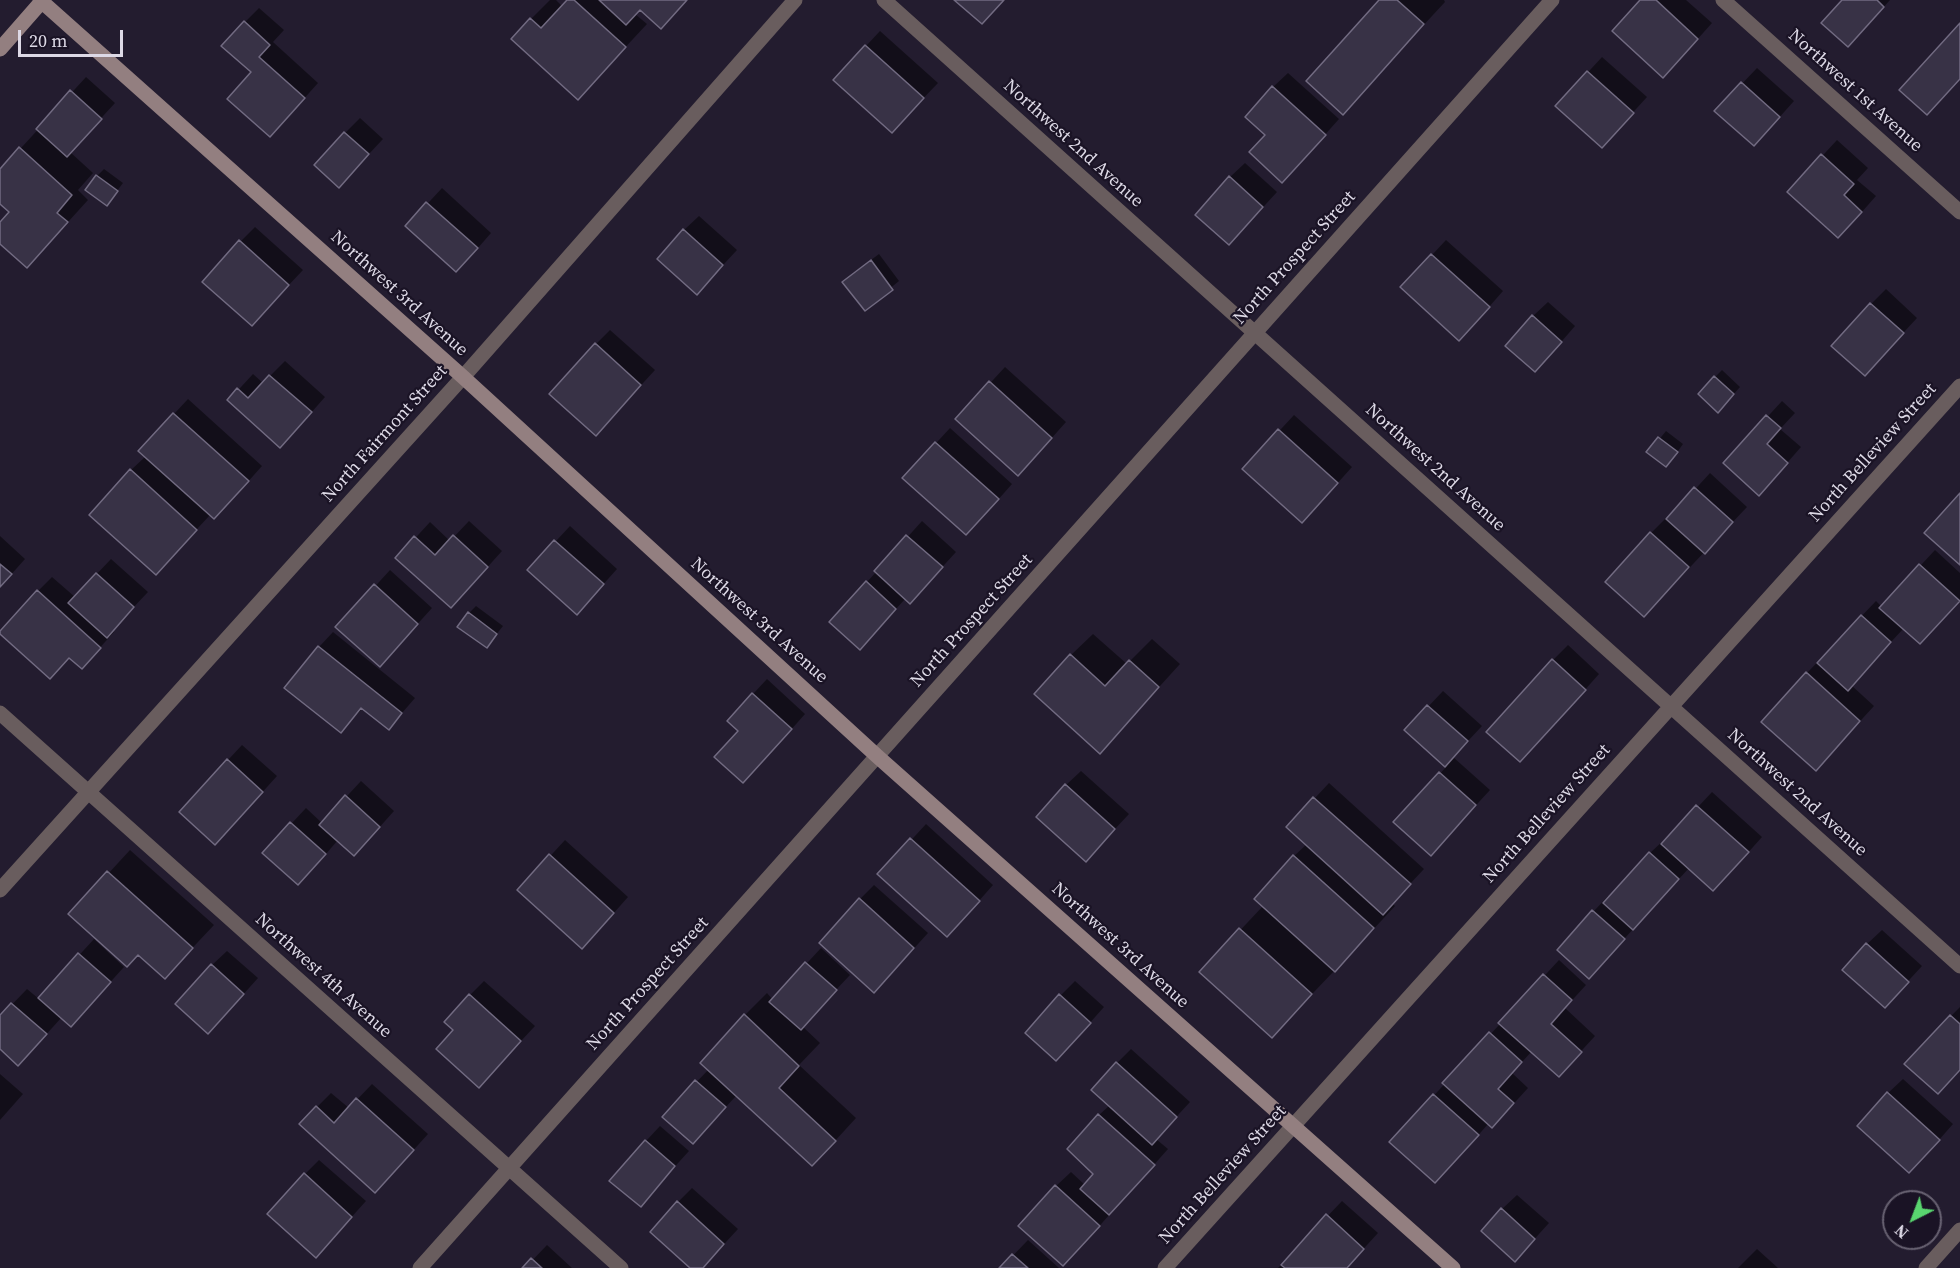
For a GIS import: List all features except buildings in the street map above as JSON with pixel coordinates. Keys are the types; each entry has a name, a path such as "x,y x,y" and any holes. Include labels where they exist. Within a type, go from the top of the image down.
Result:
{"street":[{"name":"Northwest 3rd Avenue","path":"42,0 463,377 877,756 1453,1268"},
{"path":"0,49 42,0"},
{"name":"North Fairmont Street","path":"0,890 463,377 795,0"},
{"name":"Northwest 2nd Avenue","path":"884,0 1960,966"},
{"name":"North Prospect Street","path":"420,1268 1552,0"},
{"name":"Northwest 1st Avenue","path":"1723,0 1960,212"},
{"name":"North Belleview Street","path":"1165,1268 1960,386"},
{"name":"Northwest 4th Avenue","path":"0,713 621,1268"},
{"path":"1926,1268 1960,1230"}]}
